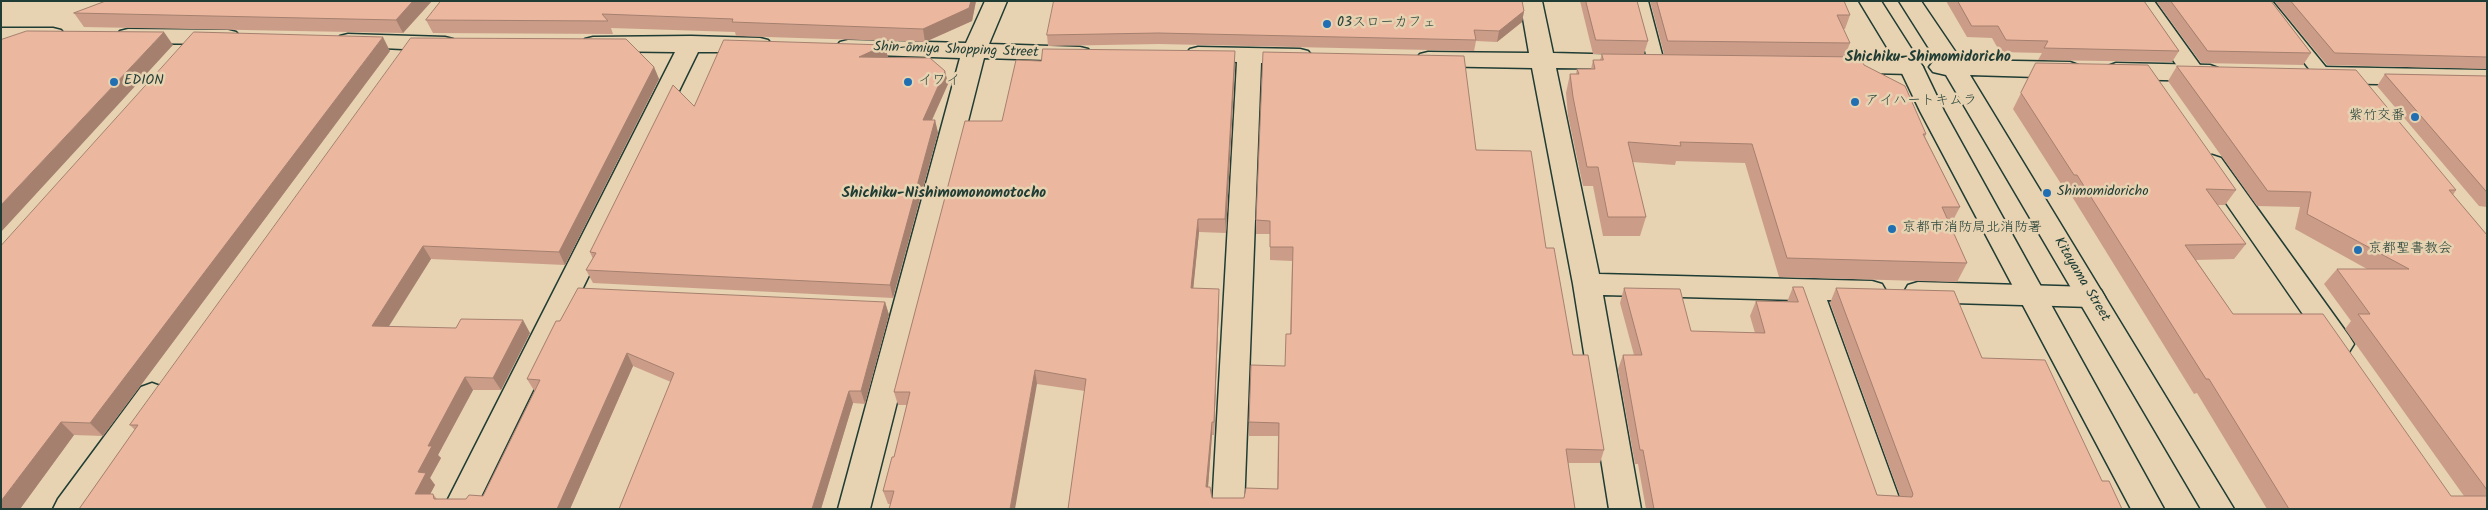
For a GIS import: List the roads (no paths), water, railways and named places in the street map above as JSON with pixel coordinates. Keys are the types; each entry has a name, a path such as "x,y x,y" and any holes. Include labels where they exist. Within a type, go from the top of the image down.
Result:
{"street":[{"path":"854,509 895,307 974,51 996,1"},
{"path":"1531,1 1587,284 1625,509"},
{"path":"1870,1 1911,66 1932,111 2148,509"},
{"name":"Kitayama Street","path":"1910,1 1954,68 2218,509"},
{"path":"2142,1 2193,72"},
{"path":"394,66 419,33"},
{"path":"323,40 419,33 469,44"},
{"path":"1,35 72,36"},
{"path":"111,36 245,38"},
{"path":"178,57 196,36"},
{"path":"460,509 578,292 692,43"},
{"path":"576,44 692,43 779,45"},
{"name":"Shin-ōmiya Shopping Street","path":"828,47 1050,55 1100,54"},
{"path":"1179,53 1317,56"},
{"path":"1228,509 1249,55"},
{"path":"1406,58 1543,62 1666,62"},
{"path":"1810,65 2230,73"},
{"path":"2147,71 2167,100"},
{"path":"2295,74 2487,78"},
{"path":"2354,76 2370,96"},
{"path":"2196,141 2352,362"},
{"path":"1587,284 2091,297"},
{"path":"1809,290 1887,509"},
{"path":"69,509 170,372"}],"lane":[{"path":"1640,1 1666,62"},
{"path":"2264,1 2323,75"}],"place":[{"name":"03スローカフェ","path":"1327,24"},
{"name":"EDION","path":"114,82"},
{"name":"イワイ","path":"908,82"},
{"name":"アイハートキムラ","path":"1855,102"},
{"name":"紫竹交番","path":"2415,117"},
{"name":"Shimomidoricho","path":"2047,193"},
{"name":"京都市消防局北消防署","path":"1892,229"},
{"name":"京都聖書教会","path":"2358,250"}],"district":[{"name":"Shichiku-Shimomidoricho","path":"1928,58"},
{"name":"Shichiku-Nishimomonomotocho","path":"944,194"}]}
